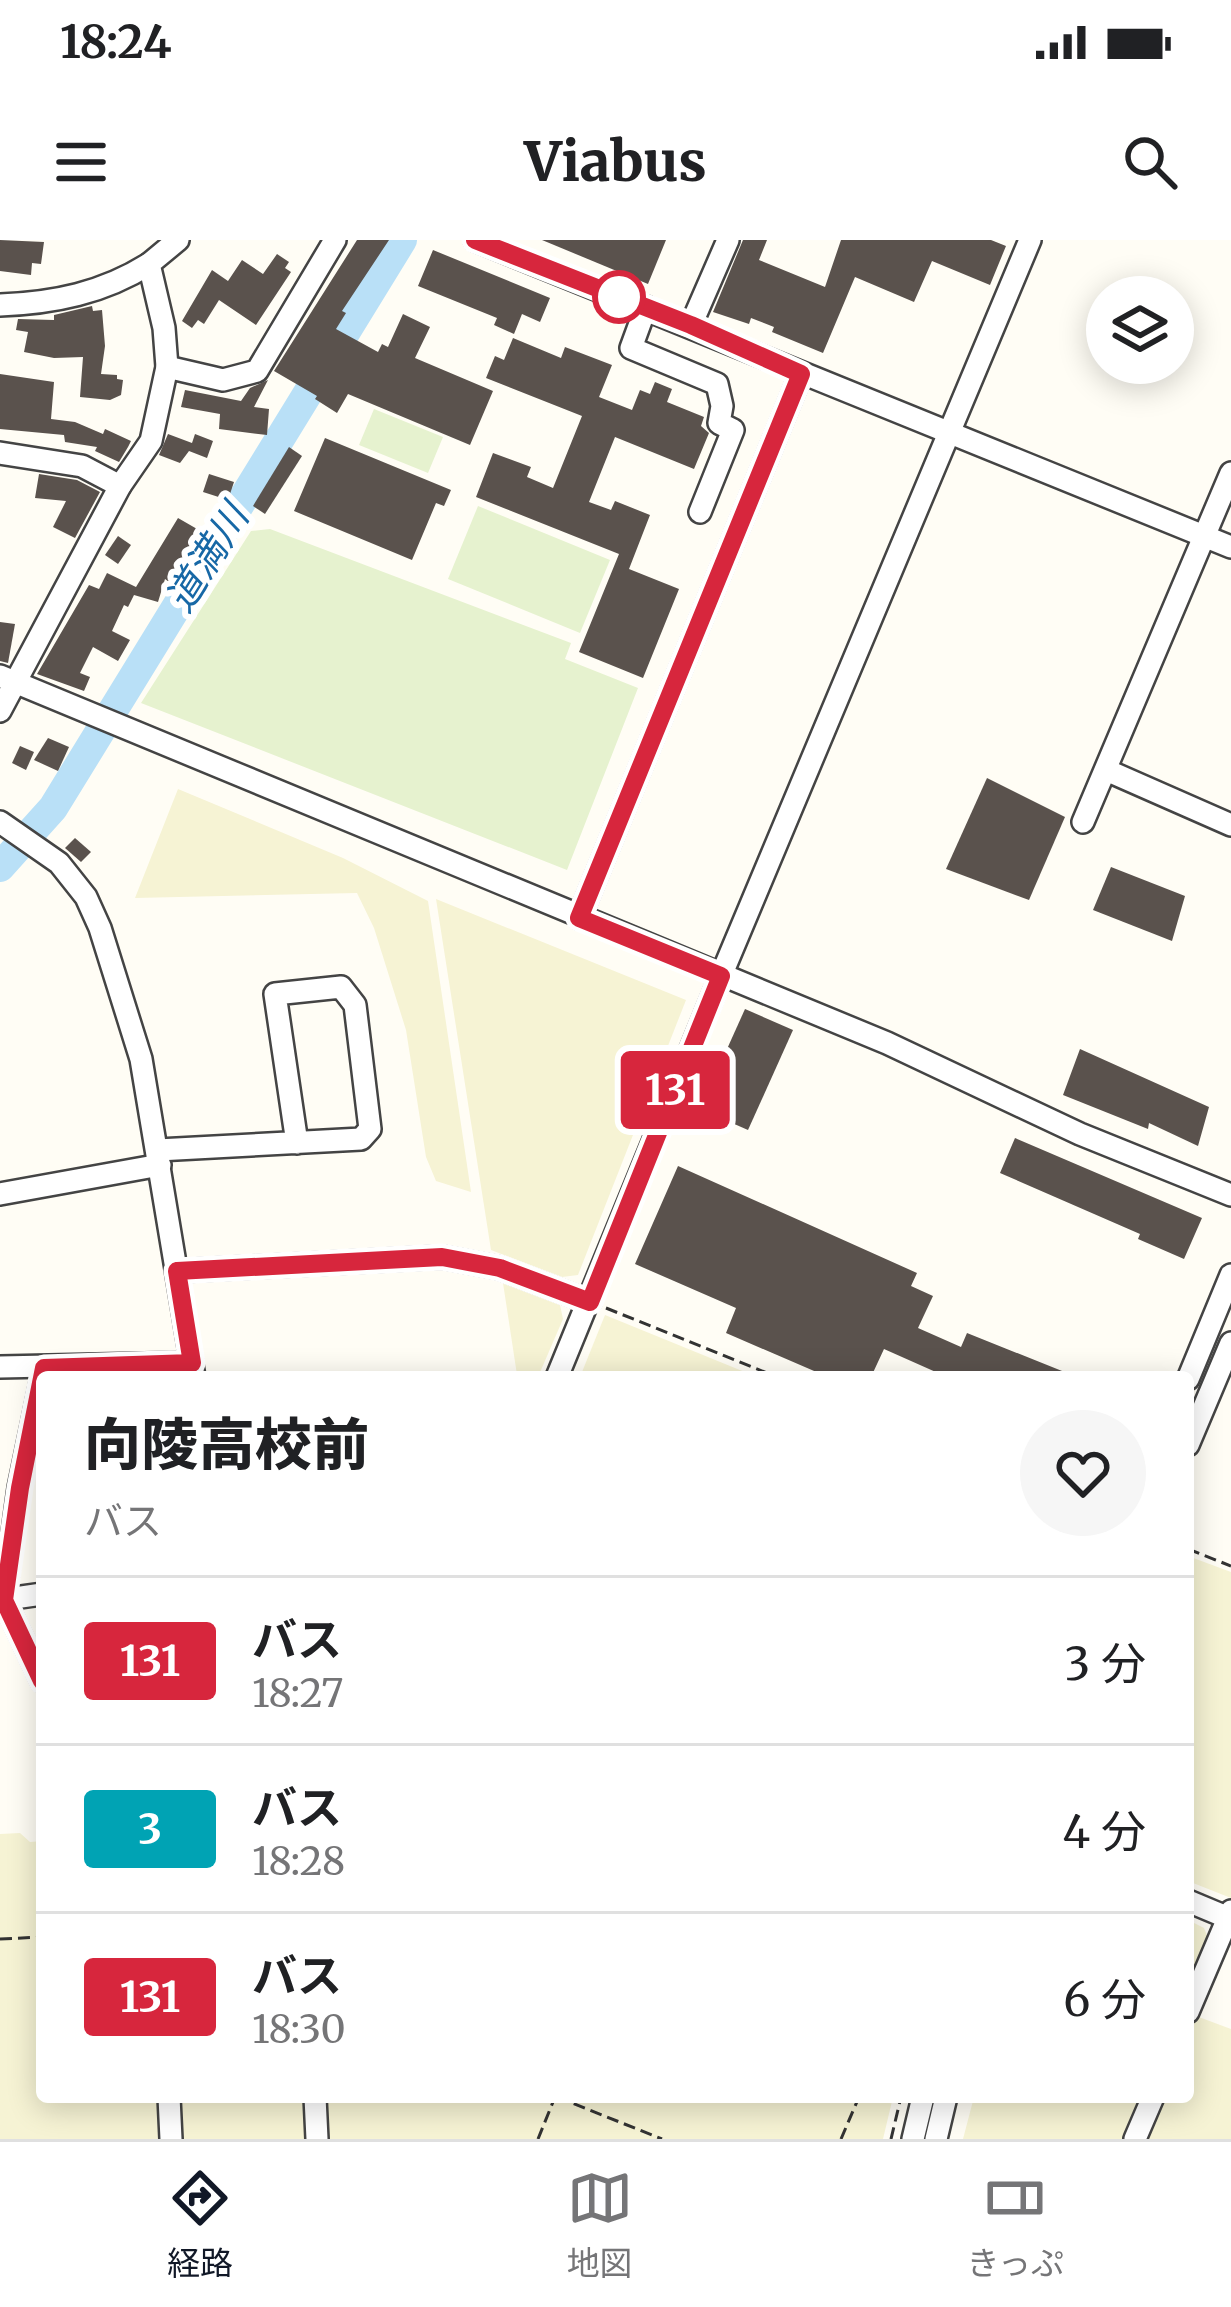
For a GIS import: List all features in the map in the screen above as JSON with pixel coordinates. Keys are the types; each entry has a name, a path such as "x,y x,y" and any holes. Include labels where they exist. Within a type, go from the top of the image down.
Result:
{"street":[{"path":"0,305 82,295 149,264 178,240"},
{"path":"167,368 223,380 257,371 335,240"},
{"path":"475,240 1231,547"},
{"path":"691,325 728,240"},
{"path":"560,1371 1030,240"},
{"path":"0,711 7,679 151,441 167,368 164,328 149,264"},
{"path":"646,307 631,348 717,384 722,406 719,423 733,430 700,512"},
{"path":"579,918 801,374"},
{"path":"0,453 82,466 120,486"},
{"path":"1082,822 1231,473"},
{"path":"7,679 887,1043 1080,1134 1231,1196"},
{"path":"1106,770 1231,825"},
{"path":"0,822 59,863 79,885 94,914 141,1059 193,1370 0,1367"},
{"path":"0,1194 159,1157 361,1139 370,1129 355,1005 340,987 275,994 297,1143"},
{"path":"177,1271 442,1257 500,1268 590,1302"},
{"path":"1191,1371 1231,1275"},
{"path":"1194,1431 1231,1343"},
{"path":"36,1396 10,1486 2,1600 36,1669"},
{"path":"2,1600 36,1595"},
{"path":"1194,1903 1230,1916 1194,1998"},
{"path":"169,2103 171,2139"},
{"path":"315,2103 317,2139"},
{"path":"914,2139 922,2103"},
{"path":"936,2139 945,2103"},
{"path":"1136,2139 1151,2103"}],"path":[{"path":"590,1302 762,1371"},
{"path":"1194,1551 1231,1566"},
{"path":"0,1939 36,1937"},
{"path":"538,2139 553,2103"},
{"path":"571,2103 662,2139"},
{"path":"841,2139 856,2103"},
{"path":"891,2139 900,2103"}],"shaded area":[{"path":"178,789 343,858 428,901 471,1192 436,1181 426,1157 406,1030 374,928 357,893 135,898"},
{"path":"436,899 686,1000 578,1275 562,1277 491,1250"},
{"path":"503,1283 560,1305 563,1319 541,1371 516,1371"},
{"path":"605,1315 742,1371 582,1371"},
{"path":"1194,1558 1231,1572 1231,1898 1194,1883"},
{"path":"20,1833 36,1842 36,2103 892,2103 883,2139 0,2139 0,1834"},
{"path":"1194,1923 1204,1928 1208,1938 1194,1974"},
{"path":"1194,2015 1231,2029 1231,2139 963,2139 972,2103 1194,2103"}],"green space":[{"path":"374,409 443,437 428,473 359,445"},
{"path":"478,506 610,560 580,633 448,579"},
{"path":"270,529 571,643 565,659 638,688 567,870 141,703 251,531"}],"building":[{"path":"0,240 44,242 41,264 32,263 31,275 0,271"},
{"path":"357,240 389,240 342,311 346,313 336,329 378,352 382,344 388,347 403,314 430,327 415,358 493,391 470,445 348,394 337,413 274,371"},
{"path":"542,240 666,240 648,284"},
{"path":"743,240 767,240 759,260 825,287 841,240 991,240 1006,246 990,285 932,261 914,302 855,277 823,353 751,318 749,324 713,312"},
{"path":"433,250 550,298 540,322 522,314 514,334 494,325 497,318 418,286"},
{"path":"277,254 289,262 285,268 291,272 256,325 219,300 204,324 198,320 192,328 182,321 212,270 228,281 242,260 263,274"},
{"path":"92,306 93,311 102,310 101,374 123,380 121,395 110,400 80,397 83,357 24,352 28,332 16,330 18,319 54,320 54,315"},
{"path":"513,338 561,358 565,347 612,365 599,397 632,410 640,390 650,394 655,382 672,389 667,402 704,417 701,426 709,433 694,469 615,437 589,502 611,510 615,501 650,515 629,569 679,589 643,678 579,652 619,554 476,497 493,453 531,467 527,477 553,488 582,416 486,378 495,356 504,360"},
{"path":"0,374 54,382 51,419 75,422 103,434 105,429 131,441 119,462 95,451 97,447 65,442 64,435 0,429"},
{"path":"268,380 254,407 269,409 267,435 219,429 220,414 181,407 185,390 241,401 250,388"},
{"path":"168,434 192,443 195,434 213,441 207,458 189,451 180,463 159,455"},
{"path":"325,438 451,490 444,506 436,503 412,560 294,511"},
{"path":"289,447 302,456 265,514 253,506"},
{"path":"39,474 77,480 100,492 75,538 53,527 66,501 35,498"},
{"path":"209,474 234,482 228,500 203,492"},
{"path":"178,518 204,533 172,584 165,579 158,602 134,595 128,607 124,605 112,631 130,640 118,661 93,647 80,673 90,677 84,691 37,674 89,585 99,589 107,573 136,587"},
{"path":"118,536 131,545 118,564 105,555"},
{"path":"0,622 15,624 8,663 0,661"},
{"path":"48,738 69,747 58,771 34,760"},
{"path":"20,746 34,752 26,770 12,763"},
{"path":"987,778 1065,817 1029,900 946,869"},
{"path":"75,838 91,852 81,862 65,848"},
{"path":"1111,867 1185,896 1172,941 1093,910"},
{"path":"745,1009 793,1030 748,1130 700,1109"},
{"path":"1080,1049 1209,1107 1198,1146 1149,1123 1148,1129 1063,1095"},
{"path":"1015,1138 1202,1218 1184,1259 1138,1239 1140,1234 1000,1173"},
{"path":"678,1166 917,1273 911,1286 933,1296 918,1328 961,1347 967,1333 1062,1371 934,1371 884,1349 874,1371 814,1371 726,1333 736,1308 635,1264"}],"waterway":[{"name":"道満川","path":"0,867 53,808 402,240"}],"bus line":[{"name":"131","path":"43,1371 192,1363 177,1271 442,1257 500,1268 590,1302 721,976 579,918 801,374 475,240"},
{"name":"131","path":"36,1408 4,1600 36,1668"}]}
